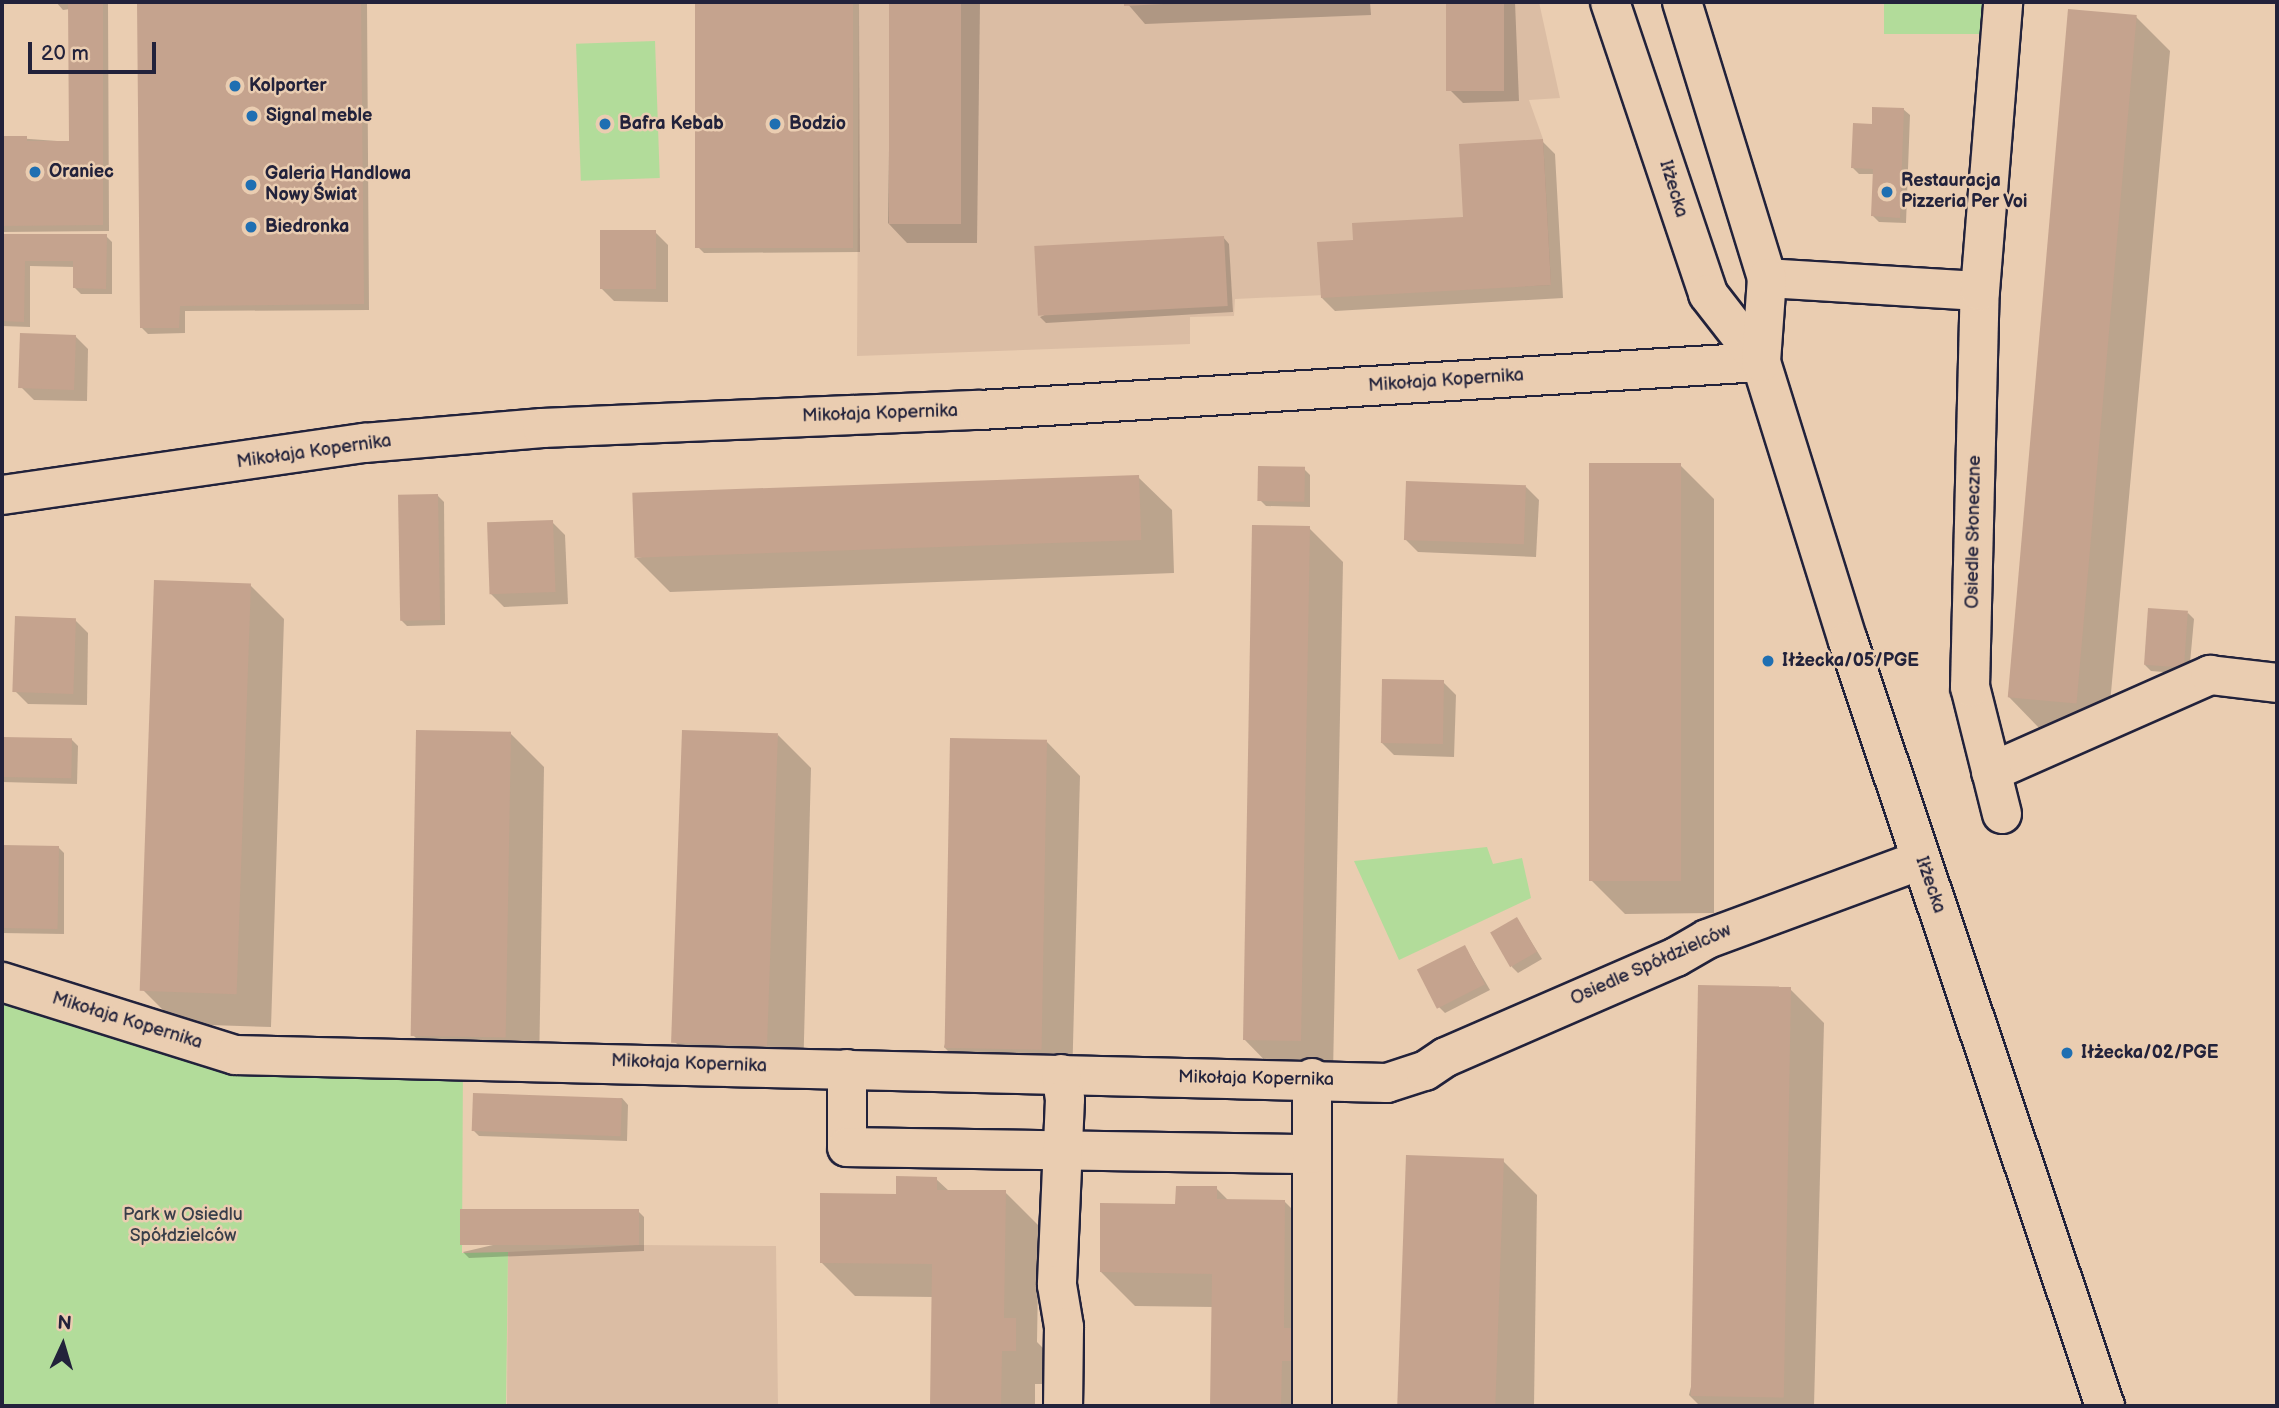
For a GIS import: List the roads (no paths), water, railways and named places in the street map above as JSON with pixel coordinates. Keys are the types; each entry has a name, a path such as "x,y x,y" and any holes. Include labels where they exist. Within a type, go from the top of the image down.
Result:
{"street":[{"name":"Iłżecka","path":"1610,2 1708,294 1761,362 1921,860 2105,1406"},
{"name":"Osiedle Słoneczne","path":"2002,814 1970,687 1980,290 2003,2"},
{"name":"Iłżecka","path":"1685,7 1766,278 1761,362"},
{"path":"1766,278 1980,290"},
{"name":"Mikołaja Kopernika","path":"2,495 364,443 542,428 1174,399 1761,362"},
{"path":"1991,772 2210,675 2277,683"},
{"name":"Osiedle Spółdzielców","path":"1387,1083 1425,1071 1446,1056 1676,957 1707,939 1921,860"},
{"name":"Mikołaja Kopernika","path":"2,982 234,1055 1312,1078 1387,1083"},
{"path":"847,1069 846,1147 1312,1154"},
{"path":"1061,1074 1063,1152 1057,1285 1064,1327 1063,1406"},
{"path":"1312,1078 1312,1406"}],"place":[{"name":"Kolporter","path":"235,86"},
{"name":"Signal meble","path":"252,116"},
{"name":"Bafra Kebab","path":"605,124"},
{"name":"Bodzio","path":"775,124"},
{"name":"Oraniec","path":"35,172"},
{"name":"Galeria Handlowa Nowy Świat","path":"251,185"},
{"name":"Restauracja Pizzeria Per Voi","path":"1887,192"},
{"name":"Biedronka","path":"251,227"},
{"name":"Iłżecka/05/PGE","path":"1768,661"},
{"name":"Iłżecka/02/PGE","path":"2067,1053"}],"park label":[{"name":"Park w Osiedlu Spółdzielców","path":"183,1226"}]}
